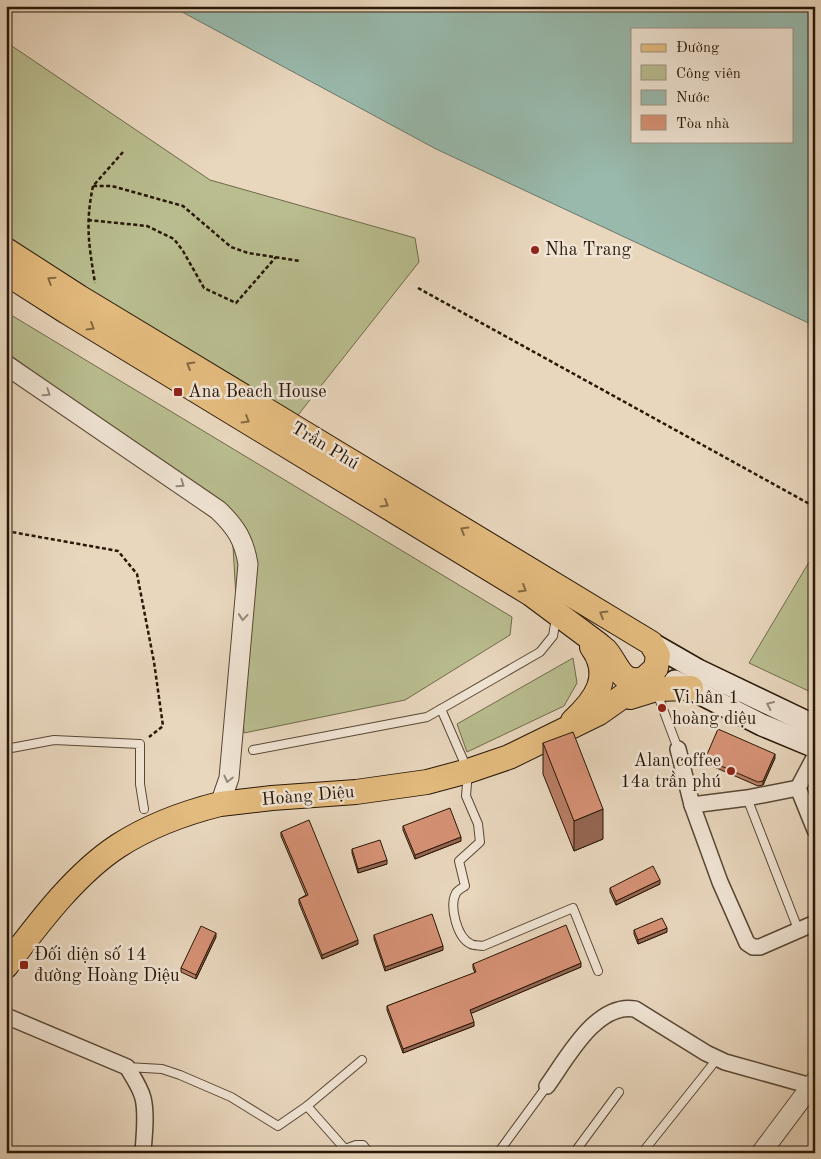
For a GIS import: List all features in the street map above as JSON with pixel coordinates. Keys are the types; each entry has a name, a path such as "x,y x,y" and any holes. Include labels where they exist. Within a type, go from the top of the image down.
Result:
{"main road":[{"name":"Trần Phú","path":"6,250 78,297 648,641 706,674 815,726"},
{"name":"Trần Phú","path":"6,272 66,312 531,594 581,630 608,653 616,668"},
{"path":"561,730 593,700 602,677 602,666 597,654 581,630"},
{"path":"651,684 658,662 656,648 648,641 631,638 619,647 616,653 616,668 626,678 651,684 691,688 762,725 815,747"},
{"name":"Hoàng Diệu","path":"6,966 42,919 80,878 117,847 156,825 196,810 220,804 394,787 427,782 468,771 509,757 561,730 585,714 614,681 616,668"},
{"name":"Hoàng Diệu","path":"561,730 582,722 614,704 635,695 651,684"}],"street":[{"path":"6,365 218,510 230,521 245,547 248,564 229,778 220,804"},
{"path":"678,749 692,805 720,882 747,943 753,947 760,947 815,923"},
{"path":"798,788 815,756"},
{"path":"692,805 747,798 798,788"},
{"path":"798,788 815,830"},
{"path":"547,1086 590,1027 619,1008 635,1008 717,1058 744,1068 813,1083 761,1153"},
{"path":"6,1016 127,1067 143,1098 143,1153"}],"lane":[{"path":"253,750 427,717 540,652 553,636 556,621 554,611"},
{"path":"651,684 678,749"},
{"path":"441,709 468,771 466,796 478,824 480,842 459,861 466,886 457,892 452,905 457,925 465,939 471,944 483,946 573,908 598,971"},
{"path":"6,749 54,740 140,744 140,784 144,808"},
{"path":"747,798 798,930"},
{"path":"642,1153 717,1058"},
{"path":"127,1067 162,1069 180,1075 231,1097 278,1126 307,1106 362,1060"},
{"path":"498,1153 547,1086"},
{"path":"574,1153 619,1092"},
{"path":"307,1106 345,1149 362,1145 369,1153"}],"path":[{"path":"96,283 88,242 89,206 93,186 123,152"},
{"path":"93,186 112,186 184,206 230,247 248,253 300,261"},
{"path":"88,220 147,226 174,239 204,288 236,303 276,257"},
{"path":"418,288 815,508"},
{"path":"6,532 118,551 138,574 154,662 163,726 140,744"}],"green space":[{"path":"6,42 210,180 415,238 419,262 298,415 105,303 6,236"},
{"path":"6,312 512,617 510,635 405,700 244,733 231,513 6,352"},
{"path":"815,552 815,694 749,663"},
{"path":"573,658 577,683 564,706 467,752 457,724"}],"water":[{"path":"171,6 815,6 815,326 436,149"}],"building":[{"path":"718,729 775,754 763,781 758,782 705,759"},
{"path":"573,732 603,809 574,821 543,743"},
{"path":"815,774 815,791 810,786"},
{"path":"450,808 461,837 415,855 403,826"},
{"path":"309,820 358,940 322,955 299,899 308,895 281,832"},
{"path":"380,840 387,860 358,869 352,849"},
{"path":"653,866 660,880 616,901 610,888"},
{"path":"432,914 443,946 385,967 374,935"},
{"path":"662,918 667,928 638,940 634,930"},
{"path":"566,925 581,963 470,1010 474,1022 403,1049 387,1006 476,972 473,964"},
{"path":"201,926 216,933 196,975 181,968"}],"place":[{"name":"Nha Trang","path":"535,250"},
{"name":"Ana Beach House","path":"178,392"},
{"name":"Vi hân 1 hoàng diệu","path":"662,708"},
{"name":"Alan coffee 14a trần phú","path":"731,771"},
{"name":"Đối diện số 14 đường Hoàng Diệu","path":"24,965"}]}
